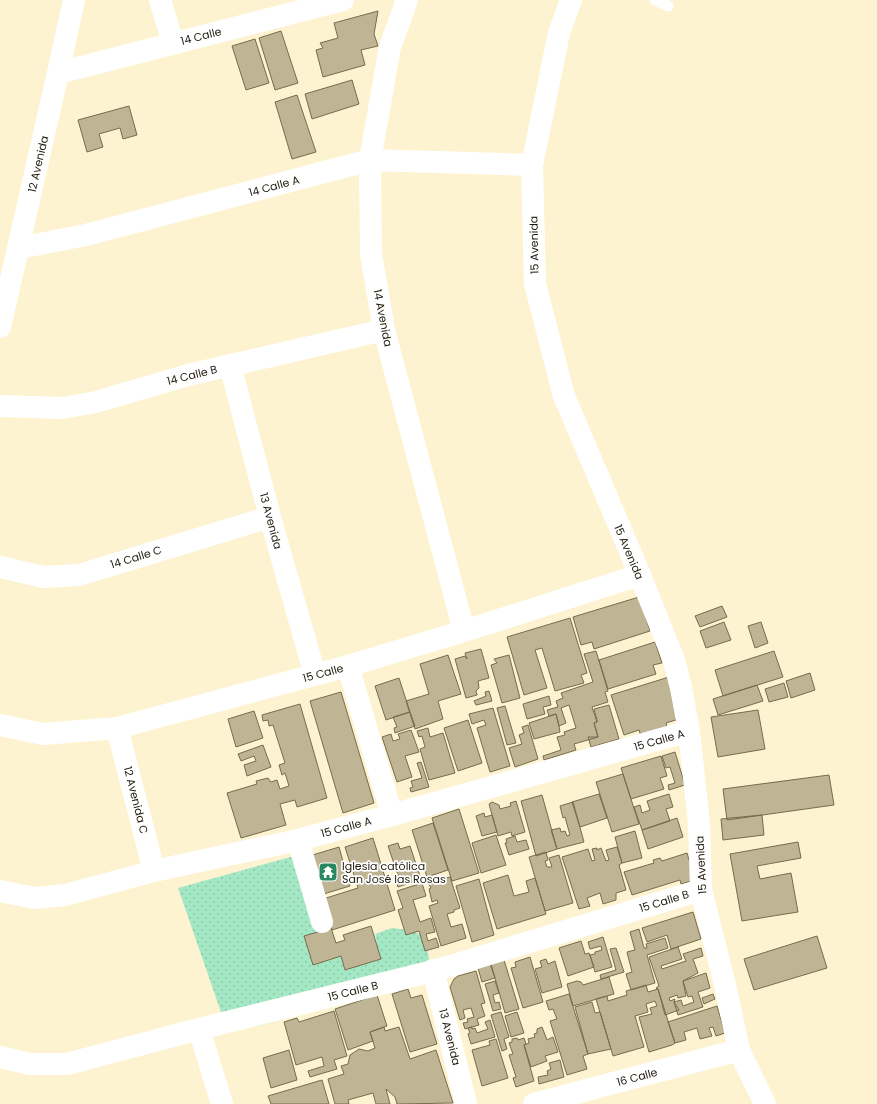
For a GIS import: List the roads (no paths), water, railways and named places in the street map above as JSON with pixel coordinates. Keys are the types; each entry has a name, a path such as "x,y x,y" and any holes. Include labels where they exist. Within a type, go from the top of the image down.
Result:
{"street":[{"name":"12 Avenida","path":"0,327 74,0"},
{"path":"160,0 173,43"},
{"name":"14 Calle","path":"58,72 343,0"},
{"name":"14 Avenida","path":"407,0 390,47 370,160 371,254 384,330 464,631"},
{"name":"15 Avenida","path":"571,0 559,33 532,165 535,284 564,396 611,510 640,575 674,660 689,731 699,824 701,890 725,985 739,1050 765,1104"},
{"name":"14 Calle A","path":"19,248 86,235 370,160 532,165"},
{"name":"14 Calle B","path":"0,406 62,408 96,402 188,375 384,330"},
{"name":"13 Avenida","path":"230,365 270,517 315,675"},
{"name":"14 Calle C","path":"0,567 44,577 79,575 270,517"},
{"name":"15 Calle","path":"0,725 43,734 118,728 348,666 640,575"},
{"path":"348,666 392,815"},
{"name":"12 Avenida C","path":"118,728 154,871"},
{"name":"15 Calle A","path":"0,891 34,898 57,896 154,871 298,840 689,731"},
{"path":"298,840 322,922"},
{"name":"15 Calle B","path":"0,1057 30,1064 67,1064 433,970 701,890"},
{"name":"13 Avenida","path":"433,970 466,1104"},
{"path":"199,1029 222,1104"},
{"name":"16 Calle","path":"534,1104 739,1050"}],"lane":[{"path":"655,0 668,6"}],"place":[{"name":"Iglesia católica San José las Rosas","path":"328,872"}]}
